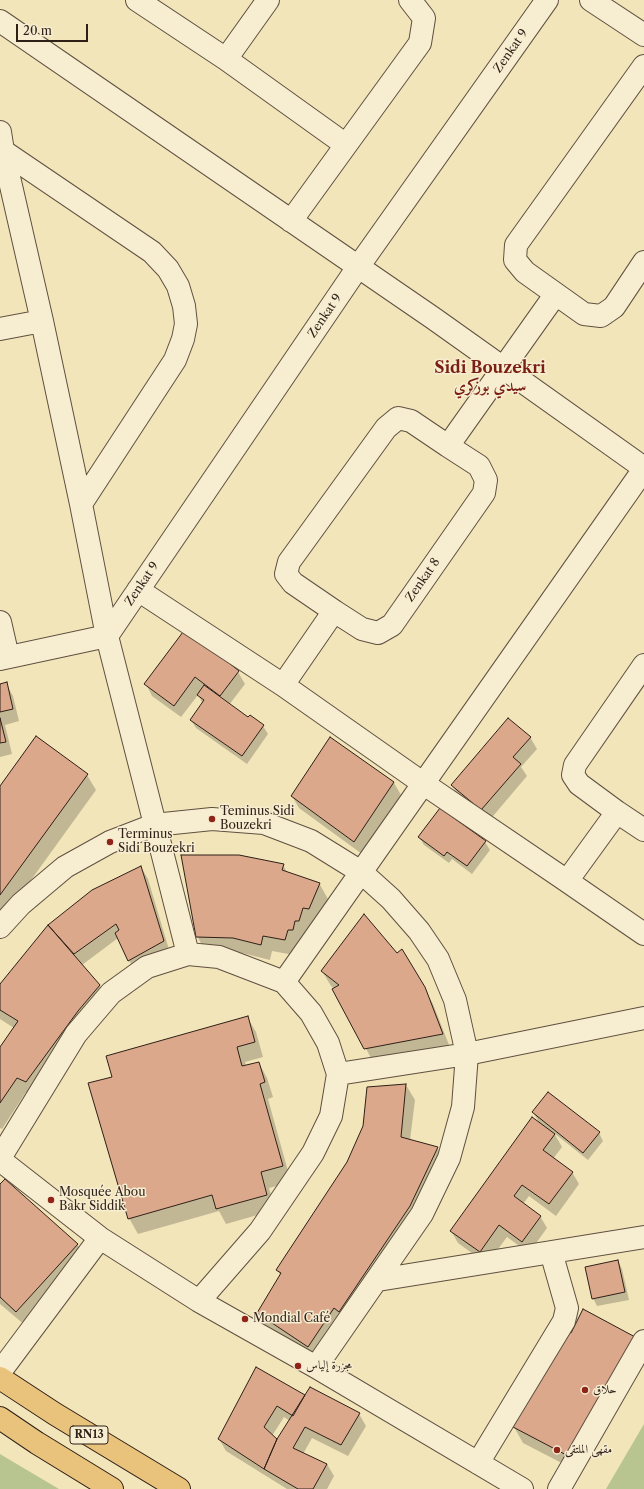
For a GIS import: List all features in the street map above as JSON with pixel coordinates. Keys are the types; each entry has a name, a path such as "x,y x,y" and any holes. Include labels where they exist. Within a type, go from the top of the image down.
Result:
{"main road":[{"name":"RN13","path":"0,1378 55,1414 178,1489"},
{"name":"RN13","path":"0,1418 37,1443 112,1489"}],"street":[{"path":"137,0 226,59 346,145"},
{"path":"226,59 268,0"},
{"path":"291,221 420,43 424,18 410,0"},
{"name":"Zenkat 9","path":"107,636 358,267 547,0"},
{"path":"591,0 644,35"},
{"path":"0,21 433,318 644,468 284,982"},
{"path":"644,66 516,246 515,260 525,272 555,295 584,314 601,316 614,306 644,262"},
{"path":"1,142 42,321 81,504 107,636 188,954"},
{"path":"1,142 152,252 168,269 178,286 184,306 186,324 174,360 81,504"},
{"path":"448,446 555,295"},
{"path":"0,329 42,321"},
{"name":"Zenkat 8","path":"398,418 411,421 448,446 479,466 486,480 484,493 392,625 378,633 362,629 293,582 286,574 289,562 386,428 398,418"},
{"path":"138,590 282,684 424,784 644,934"},
{"path":"282,684 334,611"},
{"path":"0,622 4,658 107,636"},
{"path":"644,665 575,765 573,775 579,784 644,830"},
{"path":"567,881 617,812"},
{"path":"0,926 21,904 65,867 110,842 154,825 212,819 264,823 311,841 361,872 391,899 419,931 438,959 455,1000 467,1054 463,1107 449,1158 422,1214 378,1280 316,1367"},
{"path":"199,1301 260,1231 313,1153 331,1116 338,1074 328,1043 311,1012 284,982 219,957 188,954 147,967 111,993 76,1034 0,1159 100,1238 199,1301 316,1367 522,1489"},
{"path":"338,1074 467,1054 644,1018"},
{"path":"378,1280 644,1237"},
{"path":"0,1372 100,1238"},
{"path":"478,1463 564,1321 567,1308 550,1252"},
{"path":"559,1489 644,1341"}],"green space":[{"path":"644,1424 644,1489 606,1489"},
{"path":"0,1454 10,1460 59,1489 0,1489"}],"building":[{"path":"186,628 239,671 220,696 195,677 174,706 144,684"},
{"path":"7,682 13,709 0,712 0,684"},
{"path":"204,685 248,717 250,715 264,725 242,756 190,720 204,700 197,695"},
{"path":"0,718 6,742 0,743"},
{"path":"508,718 531,737 513,757 521,764 481,810 451,785"},
{"path":"36,736 88,774 0,895 0,786"},
{"path":"330,737 394,782 354,842 291,796"},
{"path":"440,808 486,841 467,866 447,852 444,856 418,837"},
{"path":"181,855 239,855 284,864 282,870 320,883 309,909 303,908 299,921 295,921 293,930 288,930 285,940 263,936 261,945 233,938 196,937"},
{"path":"141,866 164,941 128,961 115,933 119,930 116,924 74,954 48,925 92,890"},
{"path":"364,914 397,953 402,949 425,987 443,1034 364,1049 332,989 339,985 321,971"},
{"path":"48,925 100,985 78,1011 26,1082 17,1078 0,1103 0,1047 18,1021 0,1010 0,984"},
{"path":"248,1016 255,1042 237,1047 242,1066 259,1062 265,1082 260,1084 283,1166 261,1172 267,1195 216,1209 212,1195 128,1219 88,1083 112,1077 106,1056"},
{"path":"406,1084 401,1137 438,1147 410,1206 339,1312 334,1308 308,1347 257,1313 281,1273 276,1270 347,1162 363,1126 367,1087"},
{"path":"548,1092 600,1132 583,1153 532,1112"},
{"path":"532,1117 555,1134 543,1150 573,1172 549,1204 522,1185 514,1196 541,1216 522,1242 499,1225 480,1252 450,1231"},
{"path":"5,1179 78,1244 16,1312 0,1297 0,1184"},
{"path":"618,1260 625,1292 592,1299 585,1267"},
{"path":"583,1309 637,1338 572,1458 513,1427 565,1330 571,1333"},
{"path":"256,1367 305,1395 293,1416 277,1406 264,1427 277,1439 264,1469 218,1439"},
{"path":"310,1387 360,1413 341,1445 305,1427 293,1448 327,1464 313,1489 298,1489 264,1469 277,1439"}],"place":[{"name":"Teminus Sidi Bouzekri","path":"212,819"},
{"name":"Terminus Sidi Bouzekri","path":"110,842"},
{"name":"Mosquée Abou Bakr Siddik","path":"51,1200"},
{"name":"Mondial Café","path":"245,1319"},
{"name":"مجزرة إلياس","path":"298,1366"},
{"name":"حلاق","path":"585,1390"},
{"name":"مقهى الملتقى","path":"557,1450"}],"district":[{"name":"Sidi Bouzekri سيدي بوزكري","path":"490,377"}]}
